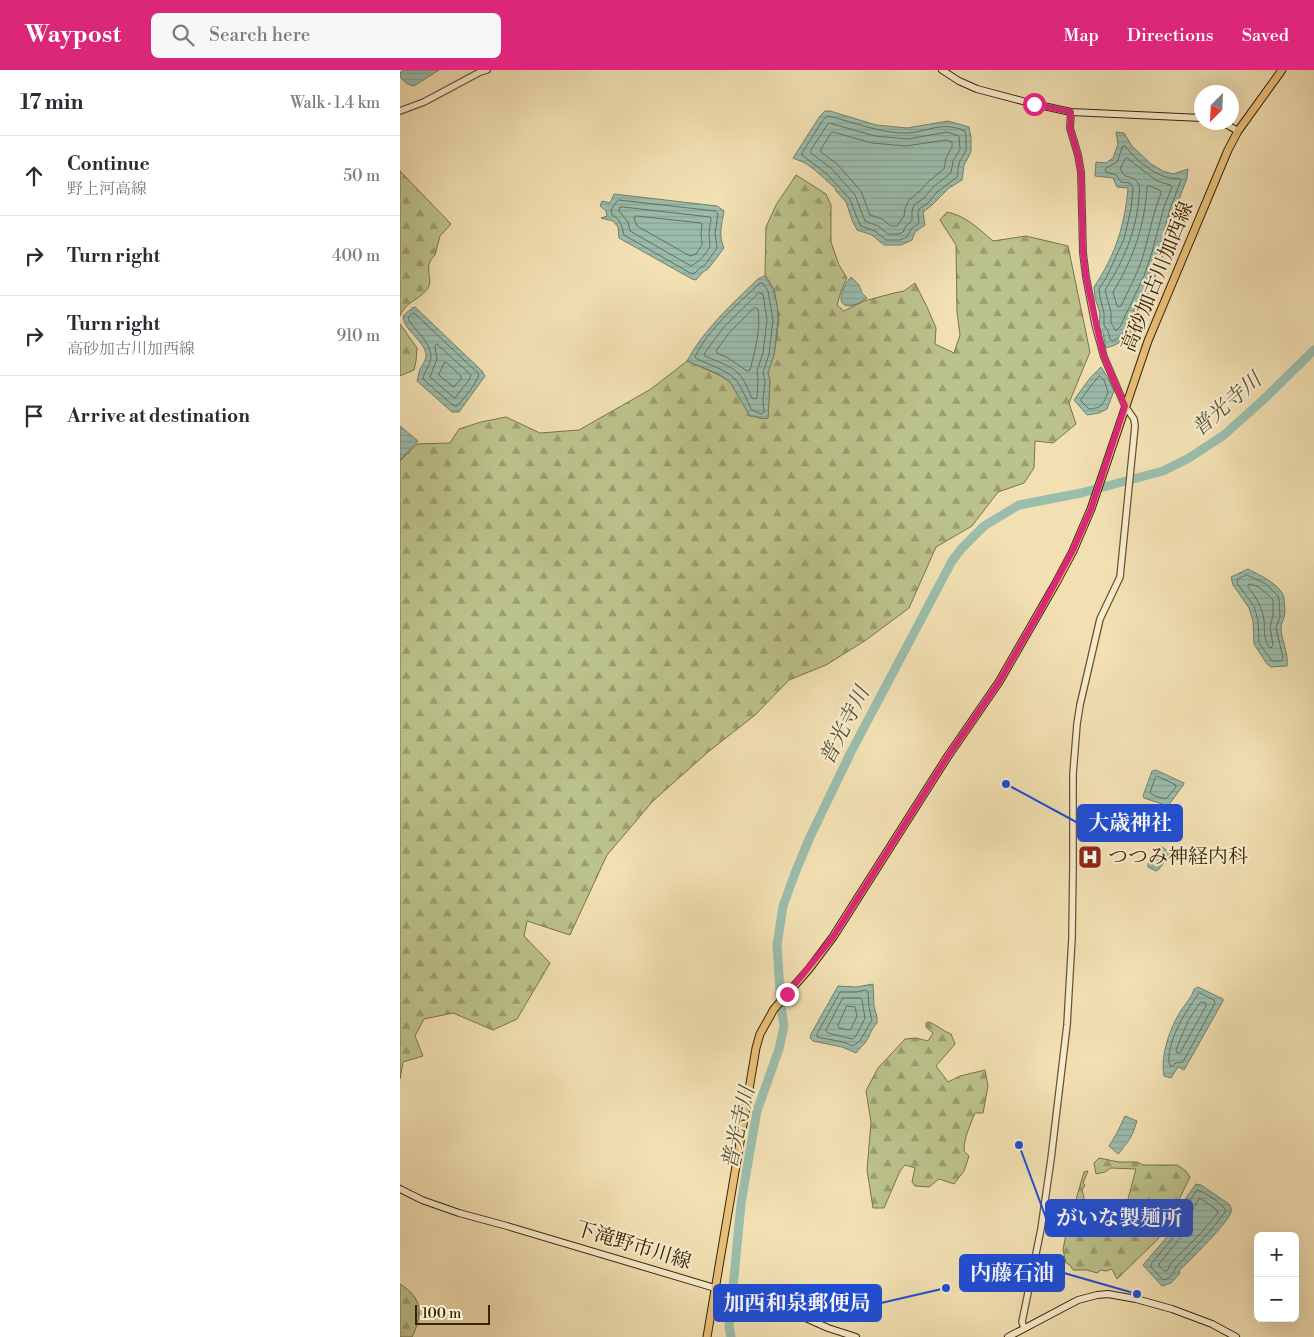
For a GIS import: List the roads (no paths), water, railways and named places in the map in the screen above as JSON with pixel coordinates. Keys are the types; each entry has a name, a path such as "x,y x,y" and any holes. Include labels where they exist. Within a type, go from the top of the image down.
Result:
{"main road":[{"path":"942,70 977,89 1071,112 1194,118"},
{"name":"高砂加古川加西線","path":"707,1337 756,1048 763,1027 776,1006 833,937 948,756 999,682 1064,567 1097,492 1148,341 1228,150 1238,131 1282,70"},
{"name":"下滝野市川線","path":"400,1189 443,1208 715,1288 756,1298 828,1328 856,1337"},
{"path":"1012,1336 1078,1300 1108,1294 1172,1308 1212,1324 1236,1337"}],"street":[{"path":"400,111 424,102 487,70"},
{"path":"1024,1328 1022,1322 1039,1236 1051,1159 1066,1025 1072,938 1073,774 1077,724 1100,619 1120,577 1135,426 1134,419 1125,406 1104,357 1086,277 1083,253 1081,172 1070,128 1071,112"}],"water":[{"path":"404,70 439,70 414,86 407,84 400,77 400,73"},
{"path":"825,111 876,125 907,128 948,121 969,127 971,152 964,165 962,180 949,188 923,212 925,225 915,232 912,240 901,245 884,245 872,235 857,230 846,202 835,188 815,170 793,158"},
{"path":"1116,132 1124,133 1132,146 1151,164 1163,171 1173,174 1188,169 1187,178 1175,210 1163,255 1130,333 1119,343 1106,348 1103,333 1099,328 1100,313 1094,287 1108,264 1118,240 1127,202 1128,188 1117,187 1113,178 1095,176 1096,162 1106,163 1113,158 1118,144"},
{"path":"614,194 717,206 724,211 721,234 724,248 708,269 696,280 692,279 619,238 618,227 613,221 601,218 607,216 606,211 600,206 602,201 610,203"},
{"path":"764,276 773,289 778,320 774,355 768,373 770,380 768,418 750,416 730,382 719,374 687,361 702,338 720,317 758,279"},
{"path":"851,277 859,285 862,293 867,298 849,306 844,305 841,298 846,284"},
{"path":"415,307 485,376 459,412 452,412 417,381 420,369 426,358 426,352 407,327 403,316"},
{"path":"1101,367 1114,391 1107,409 1099,413 1087,415 1074,400 1090,378"},
{"path":"400,426 418,441 400,460"},
{"path":"1248,569 1274,584 1282,592 1285,614 1281,628 1287,666 1271,667 1254,644 1253,621 1249,608 1233,585 1231,577"},
{"path":"1156,770 1184,783 1168,806 1143,796 1152,771"},
{"path":"1160,847 1170,854 1156,871 1148,867 1148,864"},
{"path":"873,984 877,1023 865,1043 856,1053 842,1047 813,1041 810,1038 838,986 856,987"},
{"path":"1198,987 1223,999 1223,1001 1184,1070 1178,1067 1171,1078 1164,1076 1163,1060 1170,1033 1194,989"},
{"path":"1125,1116 1137,1121 1130,1139 1118,1154 1109,1146"},
{"path":"1196,1184 1201,1185 1229,1204 1231,1212 1208,1242 1179,1271 1180,1273 1171,1283 1162,1286 1143,1265 1172,1231 1183,1202"}],"waterway":[{"name":"普光寺川","path":"731,1337 729,1326 741,1204 747,1168 757,1111 779,1049 784,1026 777,945 783,906 810,837 851,752 952,561 984,526 1019,505 1081,493 1163,471 1189,458 1224,435 1314,350"}],"place":[{"name":"大歳神社","path":"1006,784"},
{"name":"つつみ神経内科","path":"1090,857"},
{"name":"がいな製麺所","path":"1019,1145"},
{"name":"加西和泉郵便局","path":"946,1288"},
{"name":"内藤石油","path":"1137,1294"}]}
